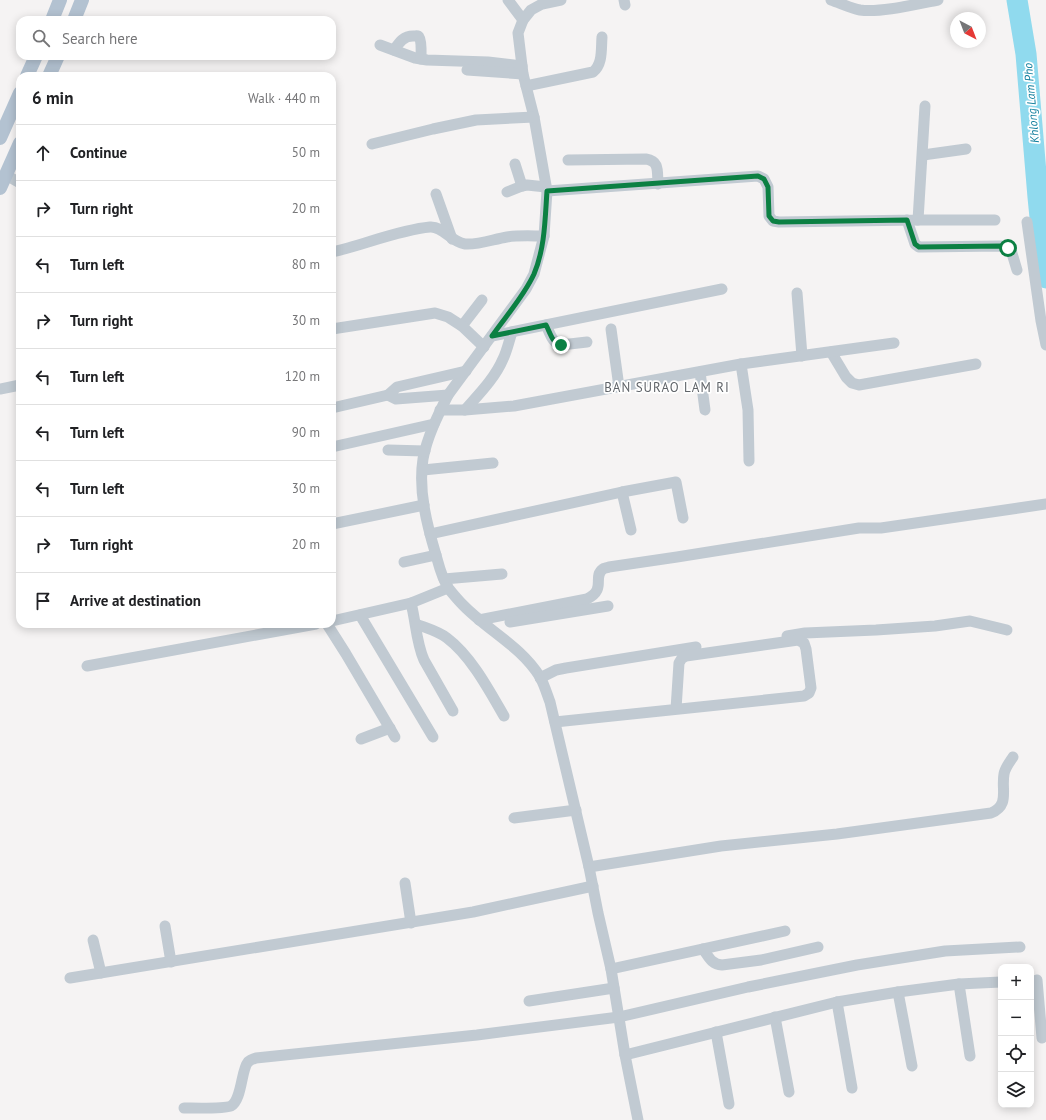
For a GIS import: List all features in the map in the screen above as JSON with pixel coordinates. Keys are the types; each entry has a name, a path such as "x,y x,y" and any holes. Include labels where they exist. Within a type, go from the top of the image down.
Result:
{"main road":[{"path":"54,16 60,0"},
{"path":"76,16 82,0"},
{"path":"29,72 34,60"},
{"path":"51,72 56,60"},
{"path":"0,138 6,113 16,99"},
{"path":"0,188 16,152"}],"street":[{"path":"508,0 523,20"},
{"path":"562,0 542,4 531,10 523,20 518,33 522,70 534,117 546,189 544,236 534,274 526,289 484,348 448,394 434,424 425,451 422,480 424,505 430,534 446,584 462,604 482,623 520,653 540,678 550,702 590,868 611,969 625,1055 638,1120"},
{"path":"831,0 844,2 860,10 887,9 938,0"},
{"path":"394,50 399,42 404,38 408,36 417,36 419,37 420,41 421,59"},
{"path":"526,86 593,72 598,69 600,64 602,37"},
{"path":"380,45 415,58 427,60 488,62 522,70"},
{"path":"468,70 522,70"},
{"path":"925,106 923,155 913,220 915,244 919,247 1002,246 1011,250 1017,270"},
{"path":"372,144 476,120 534,117"},
{"path":"923,155 966,149"},
{"path":"568,160 652,160 656,164 657,168 658,184"},
{"path":"515,164 522,186"},
{"path":"6,175 16,181"},
{"path":"507,192 528,185 546,189 658,184 758,176 764,179 768,187 769,216 773,221 995,220"},
{"path":"436,194 452,239"},
{"path":"1027,222 1045,338"},
{"path":"336,251 413,229 432,227 444,232 452,239 460,243 475,244 509,237 544,236"},
{"path":"492,336 722,289"},
{"path":"797,293 802,356"},
{"path":"462,326 482,300"},
{"path":"336,329 436,313 462,326 484,348"},
{"path":"546,325 552,339 557,344 561,345 587,342"},
{"path":"612,329 619,387"},
{"path":"465,410 496,373 504,358 512,332"},
{"path":"440,410 465,410 514,406 741,364 894,343"},
{"path":"831,352 846,377 852,383 859,385 976,364"},
{"path":"741,364 748,410 749,461"},
{"path":"336,407 388,395 397,387 466,371"},
{"path":"700,372 705,410"},
{"path":"0,389 16,386"},
{"path":"388,395 396,399 448,394"},
{"path":"336,446 434,424"},
{"path":"388,450 425,451"},
{"path":"422,470 493,462"},
{"path":"430,534 622,492 676,482 683,518"},
{"path":"622,492 631,530"},
{"path":"482,623 587,599 594,596 598,590 599,574 602,570 609,567 859,528 881,528 1046,504"},
{"path":"336,523 424,505"},
{"path":"404,562 436,555"},
{"path":"336,620 411,603 446,584 502,574"},
{"path":"411,603 416,624 417,639 422,656 453,711"},
{"path":"482,623 608,606"},
{"path":"360,615 433,737"},
{"path":"540,678 556,670 581,665 683,649 805,633 935,626 970,621 1007,630"},
{"path":"416,624 440,633 461,651 484,682 504,716"},
{"path":"86,666 294,628"},
{"path":"330,628 392,732 361,739"},
{"path":"555,722 804,696 809,694 811,688 804,643 798,640 686,656 682,658 679,663 676,709"},
{"path":"590,868 720,846 837,834 991,813 998,810 1002,805 1006,766 1013,757"},
{"path":"514,818 576,810"},
{"path":"405,883 411,923"},
{"path":"70,978 411,923 472,912 593,886"},
{"path":"165,926 171,962"},
{"path":"611,969 785,931"},
{"path":"93,940 101,973"},
{"path":"703,949 711,961 722,965 761,960 818,947"},
{"path":"184,1108 225,1107 232,1105 236,1100 242,1084 246,1065 249,1061 256,1058 478,1035 619,1017 748,987 857,964 945,951 1020,947"},
{"path":"1038,979 1042,1038"},
{"path":"625,1055 837,1002 959,984 998,982"},
{"path":"959,984 970,1056"},
{"path":"529,1001 614,988"},
{"path":"898,992 912,1066"},
{"path":"837,1002 852,1088"},
{"path":"775,1017 789,1092"},
{"path":"716,1032 729,1104"}],"waterway":[{"name":"Khlong Lam Pho","path":"1017,0 1026,54 1046,278"}],"district":[{"name":"BAN SURAO LAM RI","path":"667,387"}],"route":[{"path":"561,345 557,344 552,339 546,325 492,336 526,289 534,274 544,236 547,191 758,176 764,179 768,187 769,216 773,221 907,220 915,244 919,247 1002,246 1008,248"}]}
